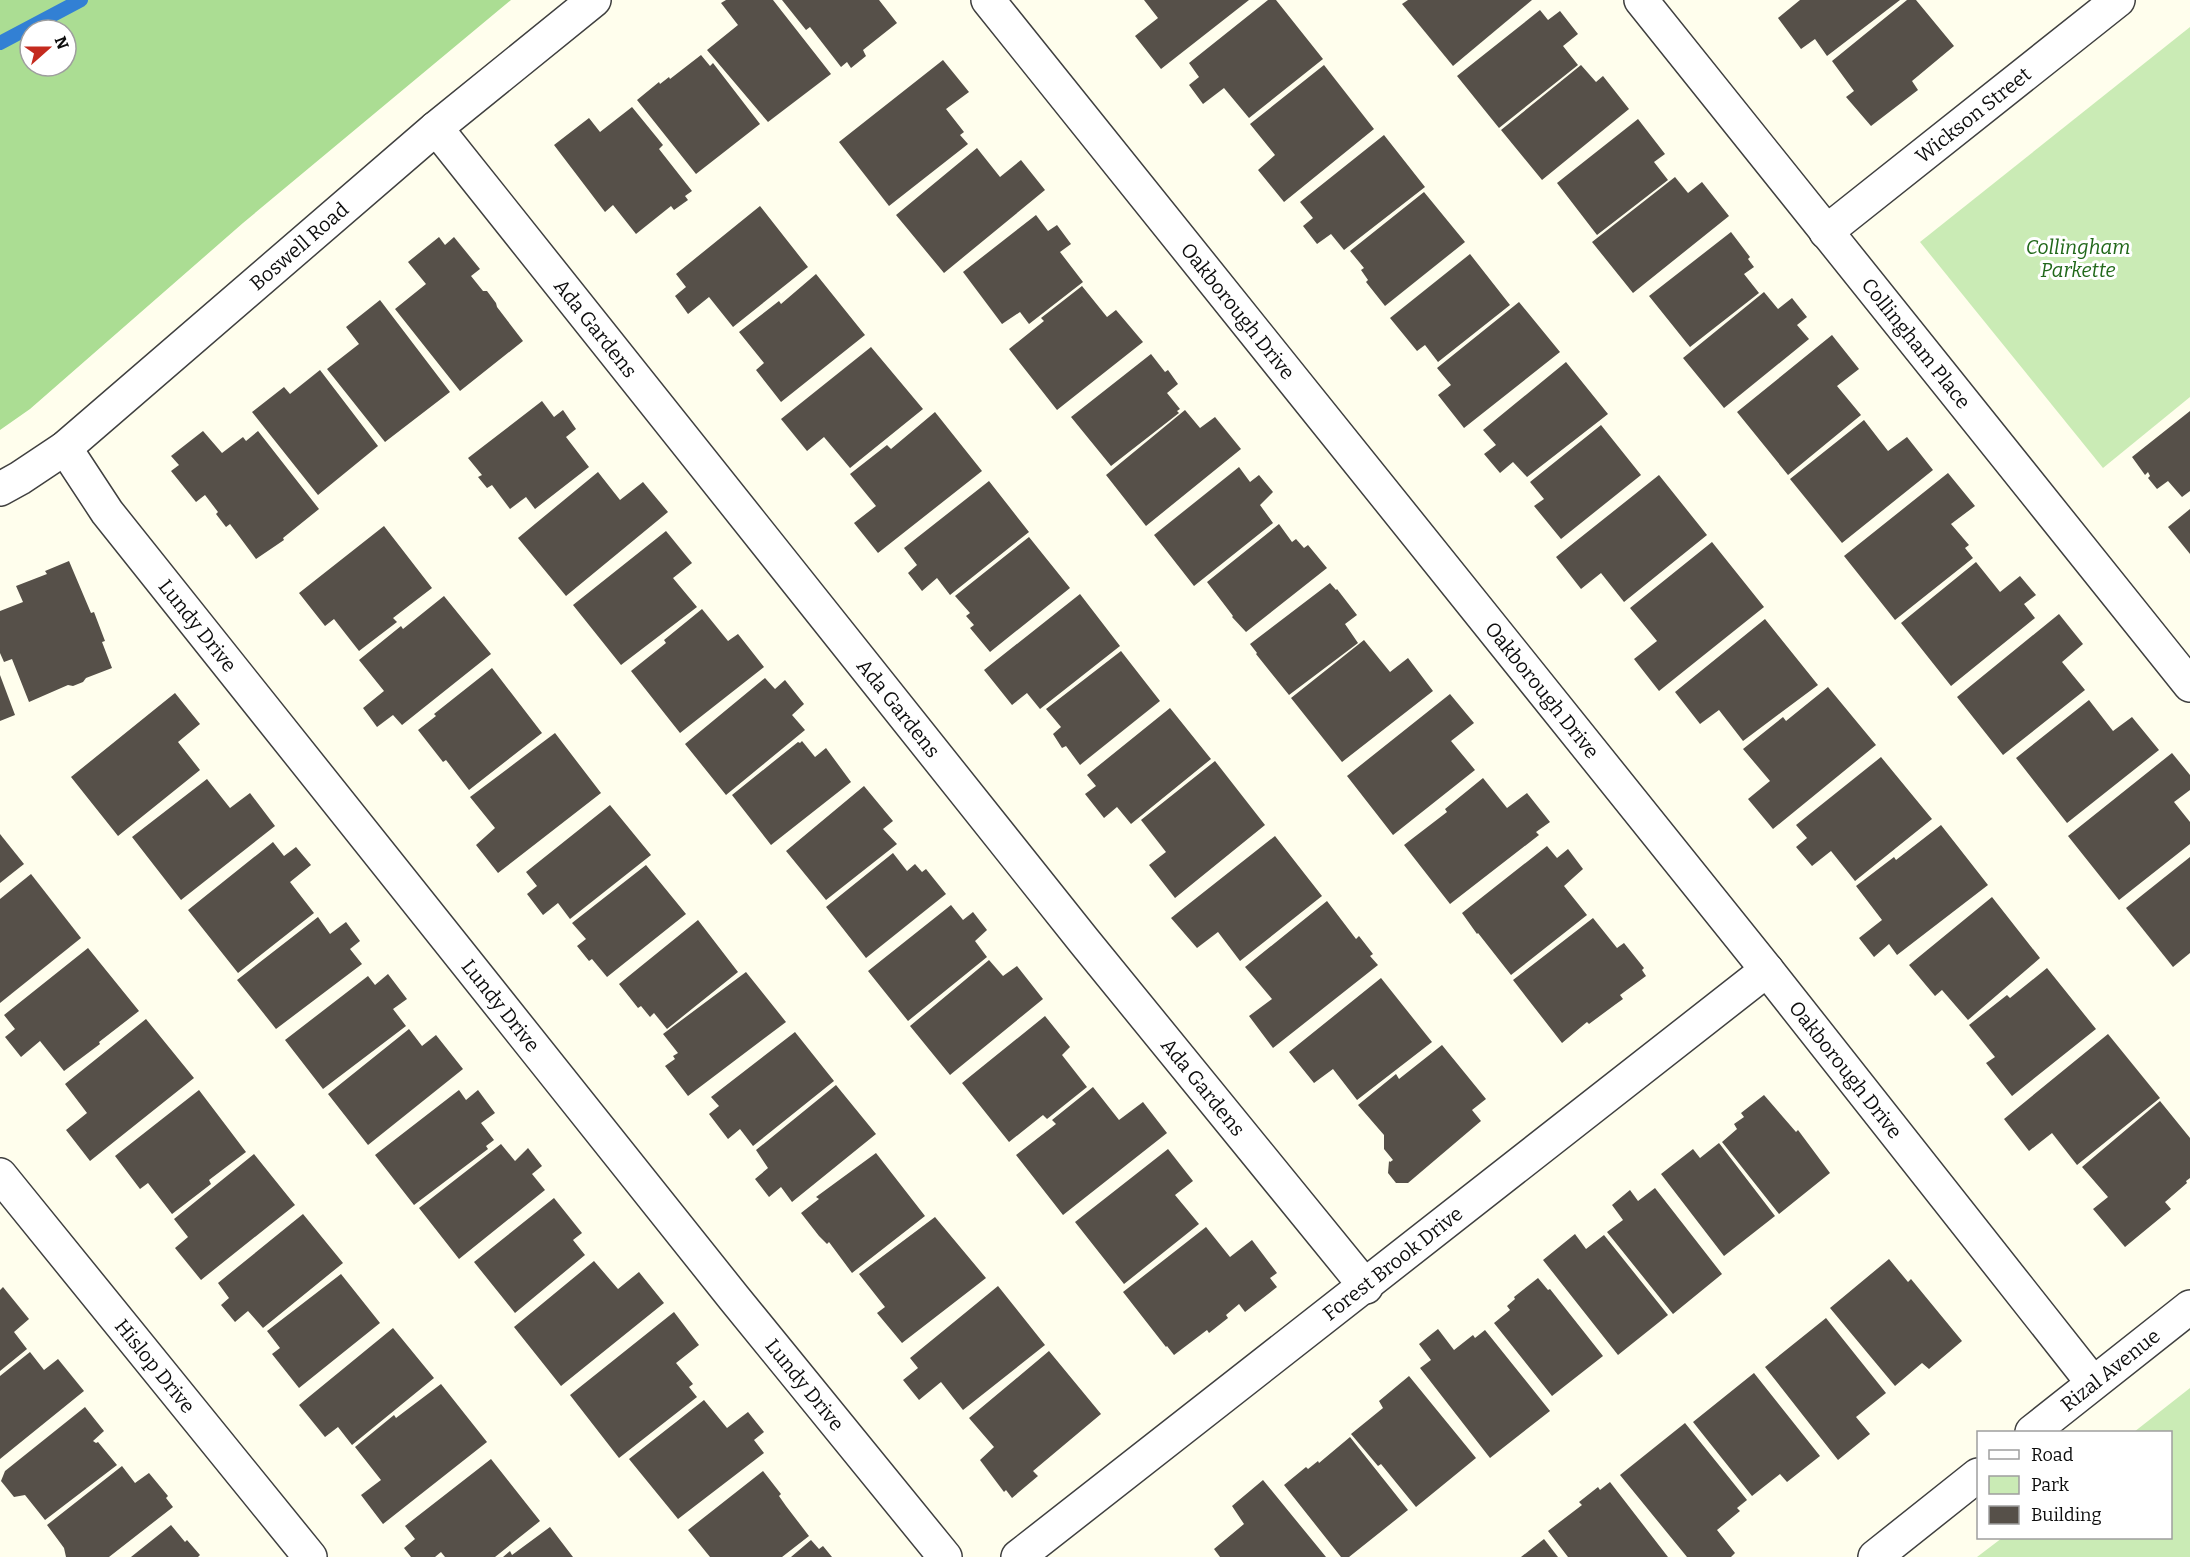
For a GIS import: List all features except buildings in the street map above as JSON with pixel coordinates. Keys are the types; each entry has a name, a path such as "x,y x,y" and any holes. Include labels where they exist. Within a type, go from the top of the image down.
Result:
{"street":[{"name":"Boswell Road","path":"0,489 65,448 436,128 594,0"},
{"name":"Oakborough Drive","path":"988,0 1767,970 2093,1383"},
{"name":"Collingham Place","path":"1641,0 2190,685"},
{"name":"Wickson Street","path":"1826,232 2118,0"},
{"name":"Ada Gardens","path":"436,128 1077,931 1366,1287"},
{"name":"Lundy Drive","path":"65,448 107,512 734,1298 945,1557"},
{"name":"Forest Brook Drive","path":"1018,1557 1366,1287 1767,970"},
{"name":"Hislop Drive","path":"0,1175 310,1557"},
{"name":"Rizal Avenue","path":"2033,1431 2190,1307"},
{"path":"1875,1557 1977,1476"}],"green space":[{"path":"0,0 511,0 243,223 30,409 0,430"},
{"name":"Collingham Parkette","path":"2190,27 2190,397 2103,468 1920,242"},
{"path":"2190,1388 2190,1557 1977,1557 2001,1539 2172,1539 2172,1431 2135,1431"}],"waterway":[{"path":"0,43 81,0"}]}
